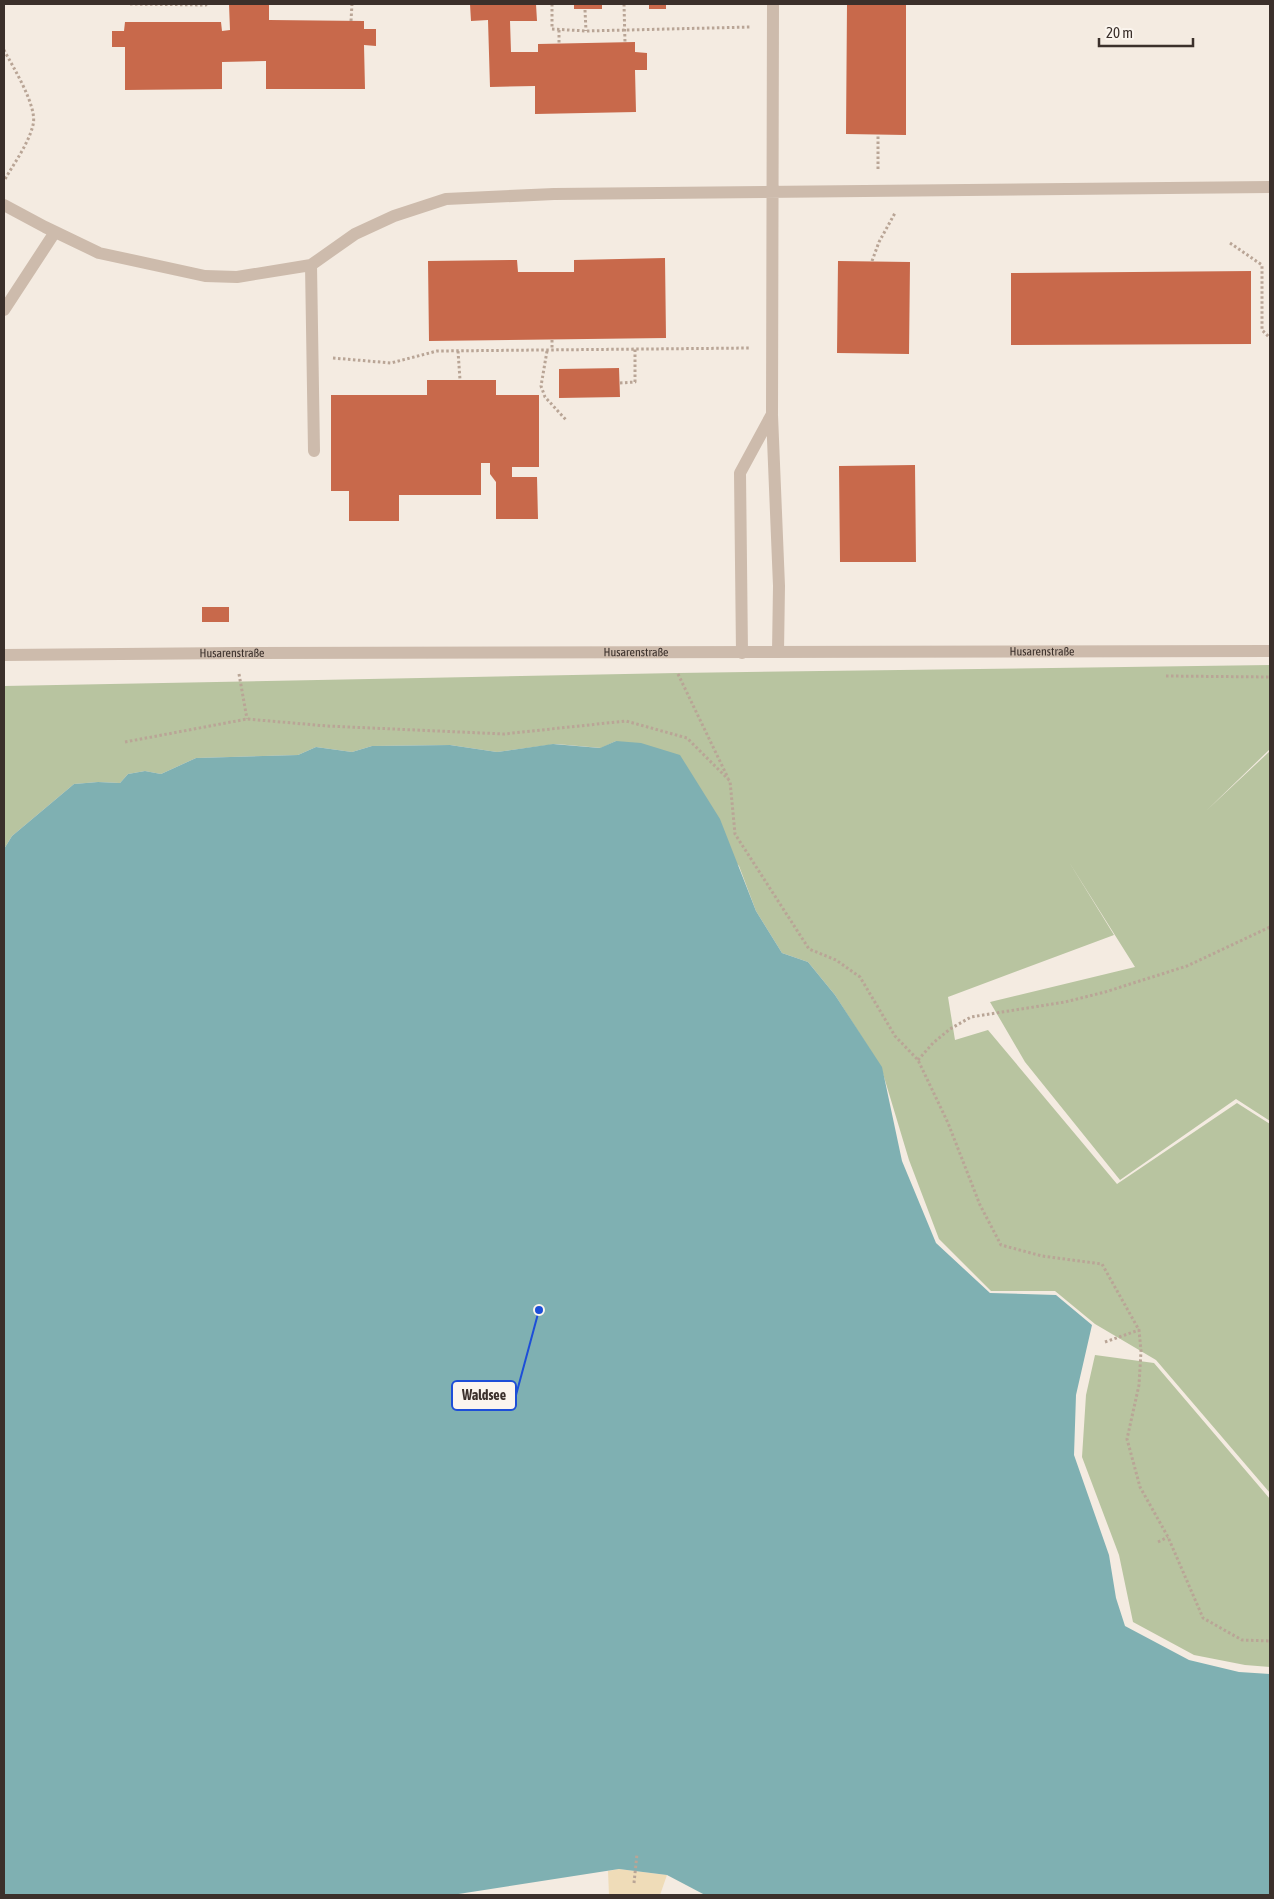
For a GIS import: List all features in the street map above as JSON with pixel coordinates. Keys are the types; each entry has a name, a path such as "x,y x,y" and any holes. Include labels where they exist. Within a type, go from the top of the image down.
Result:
{"street":[{"path":"773,4 772,414 778,586 778,652"},
{"path":"4,205 99,253 204,276 237,277 311,265 355,234 394,216 446,199 554,194 1270,187"},
{"path":"4,310 55,232"},
{"path":"311,265 314,451"},
{"path":"742,653 740,473 772,414"},
{"name":"Husarenstraße","path":"4,655 1270,651"}],"path":[{"path":"130,4 206,6 206,4"},
{"path":"352,4 352,20"},
{"path":"552,4 552,29 559,30 773,27"},
{"path":"624,4 625,43"},
{"path":"585,10 586,31"},
{"path":"559,30 559,44"},
{"path":"4,50 33,110 34,124 4,181"},
{"path":"878,135 878,191"},
{"path":"872,262 879,242 908,191"},
{"path":"1230,243 1262,265 1262,330 1270,338"},
{"path":"552,340 552,350"},
{"path":"313,356 391,363 437,351 772,348"},
{"path":"620,383 635,382 634,349"},
{"path":"458,351 460,380"},
{"path":"548,351 542,386 545,397 566,420"},
{"path":"665,652 677,672 730,781 735,834 809,949 836,960 860,977 895,1036 918,1060 948,1123 980,1205 1001,1245 1042,1256 1102,1264 1138,1330 1141,1351 1139,1385 1127,1439 1140,1487 1168,1537 1203,1618 1242,1640 1270,1641"},
{"path":"237,653 247,719"},
{"path":"125,742 247,719 327,726 504,734 626,721 687,738 730,781"},
{"path":"918,1060 933,1043 950,1029 971,1018 1065,1002 1105,992 1186,966 1270,928"},
{"path":"1105,1342 1138,1330"},
{"path":"1158,1542 1168,1537"},
{"path":"634,1883 637,1854"}],"green space":[{"path":"1270,665 1270,749 1206,811 1270,751 1270,1121 1236,1099 1120,1180 1025,1062 990,1002 1135,967 1069,862 1114,935 948,997 955,1040 988,1030 1117,1184 1237,1103 1270,1124 1270,1493 1156,1360 1095,1324 1055,1291 991,1291 939,1239 909,1160 881,1067 835,995 808,962 782,953 756,911 739,866 616,741 601,748 556,744 497,752 450,745 372,746 352,752 316,747 298,755 196,758 161,774 145,771 128,774 120,783 74,784 12,836 4,849 4,686 677,673"},
{"path":"1095,1355 1154,1363 1270,1499 1270,1667 1245,1665 1194,1655 1133,1622 1119,1555 1082,1457 1086,1395"}],"sand":[{"path":"619,1869 667,1875 660,1895 609,1895 608,1871"}],"water":[{"path":"616,741 641,743 680,755 720,819 756,911 782,953 808,962 835,995 882,1067 902,1161 936,1243 990,1293 1056,1295 1092,1325 1076,1395 1074,1455 1109,1555 1116,1598 1125,1626 1189,1660 1239,1672 1270,1674 1270,1895 705,1895 667,1875 619,1869 452,1895 4,1895 4,849 12,836 74,784 120,783 128,774 145,771 161,774 196,758 298,755 316,747 352,752 372,746 450,745 497,752 553,744 600,748"}],"building":[{"path":"229,4 269,4 269,20 364,21 364,29 376,29 376,46 364,45 365,89 266,89 266,61 222,62 222,89 125,90 125,47 112,47 112,31 124,31 125,22 221,22 222,31 230,30"},
{"path":"470,4 536,4 537,21 510,21 511,52 538,52 538,44 635,42 635,52 647,53 647,70 635,70 636,112 535,114 535,86 490,87 488,20 471,21"},
{"path":"574,4 602,4 602,9 574,9"},
{"path":"649,4 666,4 666,9 649,9"},
{"path":"847,4 906,4 906,135 846,134"},
{"path":"665,258 666,338 429,341 428,261 517,260 518,272 574,272 574,260"},
{"path":"838,261 910,262 909,354 837,353"},
{"path":"1251,271 1251,344 1011,345 1011,273"},
{"path":"619,368 620,397 559,398 559,369"},
{"path":"427,380 496,380 496,395 539,395 539,467 512,467 512,477 537,477 538,519 496,519 496,482 490,474 490,463 481,463 481,495 399,495 399,521 349,521 349,491 331,491 331,395 427,395"},
{"path":"915,465 916,562 840,562 839,466"},
{"path":"202,607 229,607 229,622 202,622"}],"place":[{"name":"Waldsee","path":"539,1310"}]}
